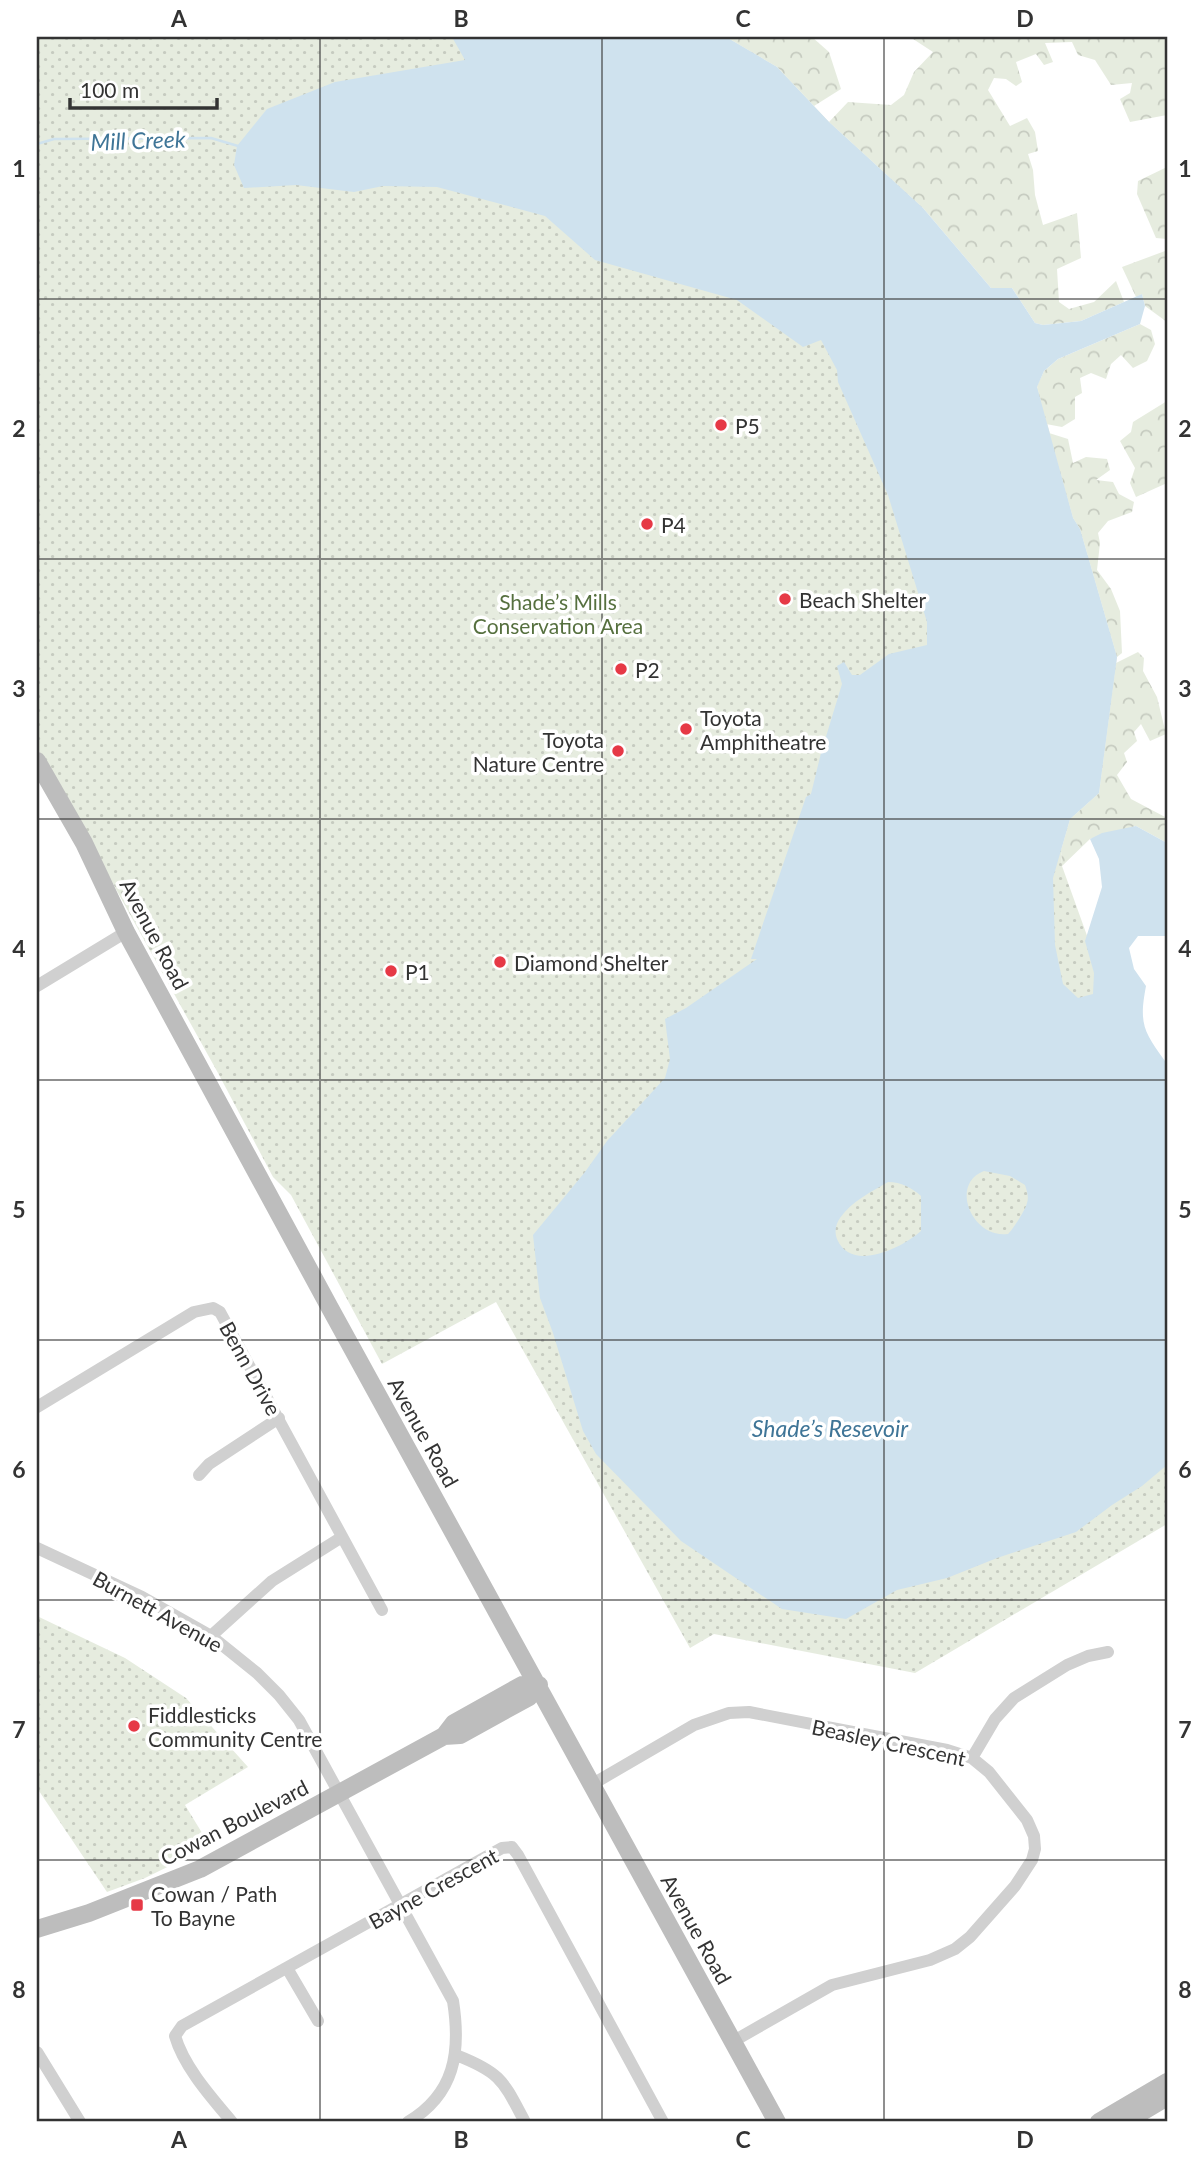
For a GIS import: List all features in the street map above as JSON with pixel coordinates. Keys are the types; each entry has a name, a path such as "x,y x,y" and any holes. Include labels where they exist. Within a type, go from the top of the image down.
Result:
{"street":[{"name":"Avenue Road","path":"37,761 84,843 126,932 330,1308 777,2122"},
{"path":"37,986 126,932"},
{"name":"Benn Drive","path":"37,1407 194,1311 212,1308 220,1312 382,1610"},
{"path":"198,1475 209,1464 279,1418"},
{"path":"211,1636 272,1581 342,1537"},
{"name":"Burnett Avenue","path":"37,1548 142,1597 211,1636 257,1673 299,1720 453,2001 457,2023 456,2055 448,2078 437,2098 408,2122"},
{"path":"972,1758 995,1719 1014,1698 1068,1665 1088,1656 1108,1652"},
{"name":"Cowan Boulevard","path":"37,1929 125,1900 200,1869 444,1736 454,1723 522,1685 539,1685"},
{"name":"Beasley Crescent","path":"592,1785 694,1725 729,1713 749,1712 947,1750 972,1758 989,1772 1027,1820 1034,1836 1032,1860 1002,1903 970,1937 947,1953 930,1960 832,1985 732,2042"},
{"name":"Bayne Crescent","path":"232,2122 199,2084 179,2049 175,2036 181,2026 502,1848 512,1847 663,2122"},
{"path":"287,1968 318,2021"},
{"path":"37,2052 80,2122"},
{"path":"456,2055 492,2071 503,2082 525,2122"},
{"path":"1099,2122 1167,2082"},
{"path":"1125,2122 1167,2097"}],"green space":[{"name":"Shade’s Mills Conservation Area","path":"37,37 726,37 777,67 829,122 923,208 1037,386 1073,518 1080,529 1117,657 1099,793 1070,819 1061,850 1062,866 1132,1061 1167,1061 1167,1524 915,1673 714,1634 690,1648 496,1302 382,1364 291,1195 273,1177 37,747"},
{"path":"726,37 812,37 829,52 841,89 814,106 777,67"},
{"path":"910,37 1167,37 1167,115 1130,122 1120,99 1130,93 1132,83 1111,85 1095,60 1078,55 1072,42 1045,43 1053,62 1044,65 1036,54 1016,62 1022,82 1016,86 1006,79 994,78 988,90 1010,126 1027,118 1035,132 1038,151 1028,154 1043,225 1077,213 1081,258 1057,269 1059,302 1069,309 1094,302 1116,281 1124,302 1081,321 1043,325 1035,323 1012,288 991,288 923,208 829,122 848,102 891,105 904,95 914,72 933,52"},
{"path":"1167,167 1167,239 1156,238 1137,194 1138,181"},
{"path":"1165,251 1167,322 1145,306 1142,294 1136,297 1122,267"},
{"path":"1140,324 1151,330 1155,344 1147,361 1133,368 1121,355 1111,364 1106,379 1091,373 1080,378 1082,393 1075,397 1075,419 1062,427 1046,424 1037,386 1044,371 1058,359"},
{"path":"1167,401 1167,483 1136,497 1130,483 1135,468 1120,441 1131,432 1133,422"},
{"path":"1049,433 1068,439 1073,463 1086,457 1107,459 1110,470 1096,480 1113,482 1119,494 1134,502 1132,512 1108,521 1098,533 1100,543 1097,570 1111,589 1120,611 1122,653 1117,657 1080,529 1073,518"},
{"path":"1138,652 1144,658 1143,671 1157,697 1166,734 1150,741 1141,724 1134,732 1137,741 1124,753 1127,762 1117,775 1131,799 1167,818 1167,843 1136,826 1090,839 1062,866 1061,850 1070,819 1099,793 1116,663"},
{"path":"37,1616 125,1658 186,1698 248,1767 185,1805 210,1846 145,1878 107,1892 37,1788"}],"water":[{"name":"Shade’s Resevoir","path":"452,37 726,37 777,67 829,122 923,208 991,288 1012,288 1035,323 1043,325 1081,321 1142,294 1145,306 1140,324 1058,359 1044,371 1037,387 1073,518 1080,529 1117,657 1099,793 1070,819 1053,878 1055,945 1063,984 1078,998 1093,994 1094,973 1085,941 1102,887 1099,859 1090,839 1102,833 1136,826 1167,843 1167,936 1138,936 1129,948 1134,969 1146,986 1143,1018 1147,1034 1167,1061 1167,1465 1076,1532 947,1578 897,1590 846,1619 782,1609 681,1541 596,1454 583,1431 540,1298 533,1235 607,1141 665,1078 670,1059 665,1019 686,1008 757,959 751,959 806,797 811,794 842,684 837,666 844,662 852,675 860,675 889,654 927,645 927,622 888,495 838,382 837,370 821,340 803,347 737,300 595,260 545,216 437,187 383,186 354,192 296,185 244,188 234,165 237,146 267,109 335,82 465,60","holes":["984,1171 1010,1176 1025,1185 1028,1201 1019,1220 1008,1234 995,1233 984,1228 975,1220 969,1209 968,1187 974,1178","888,1182 906,1186 921,1196 921,1231 902,1244 877,1254 865,1256 844,1249 837,1239 836,1230 840,1218 856,1202"]}],"waterway":[{"name":"Mill Creek","path":"37,144 54,139 211,138 238,146"}],"place":[{"name":"P5","path":"721,425"},
{"name":"P4","path":"647,524"},
{"name":"Beach Shelter","path":"785,599"},
{"name":"P2","path":"621,669"},
{"name":"Toyota Amphitheatre","path":"686,729"},
{"name":"Toyota Nature Centre","path":"618,751"},
{"name":"Diamond Shelter","path":"500,962"},
{"name":"P1","path":"391,971"},
{"name":"Fiddlesticks Community Centre","path":"134,1726"},
{"name":"Cowan / Path To Bayne","path":"137,1905"}]}
